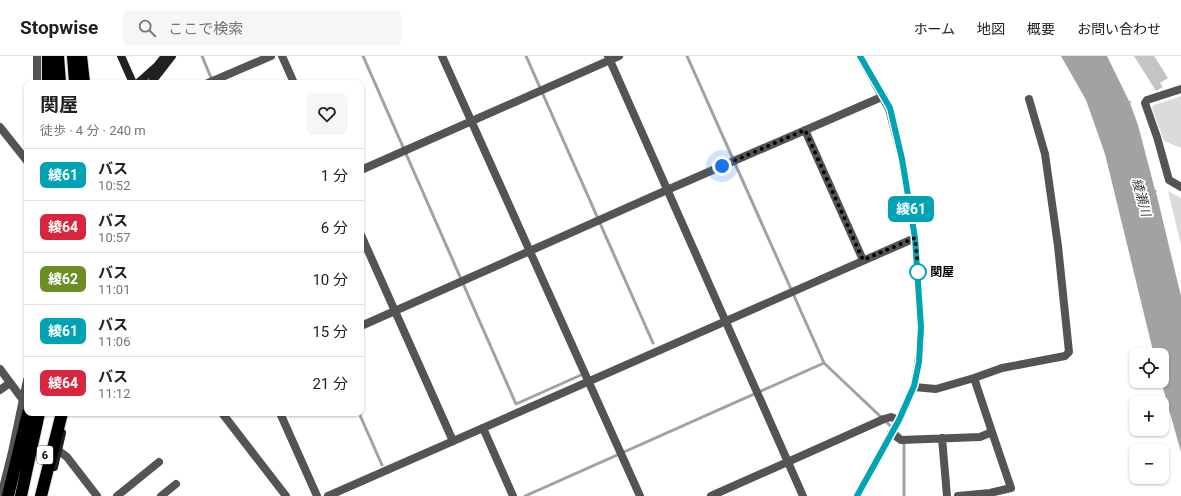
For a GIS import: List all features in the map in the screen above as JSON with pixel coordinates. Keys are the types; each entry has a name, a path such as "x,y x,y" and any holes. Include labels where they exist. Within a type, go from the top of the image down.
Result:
{"highway":[{"path":"48,56 48,80"},
{"path":"58,56 60,80"},
{"path":"73,56 75,80"},
{"path":"82,56 84,80"},
{"path":"8,496 27,416"},
{"name":"6","path":"21,496 34,446 39,416"},
{"name":"6","path":"33,496 46,449 52,416"},
{"path":"43,492 61,416"}],"main road":[{"path":"121,56 132,80"},
{"path":"141,80 157,66 165,56"},
{"path":"153,80 172,56"},
{"path":"13,496 33,416"},
{"path":"43,492 59,451 65,416"}],"street":[{"path":"37,56 37,80"},
{"path":"215,80 271,56"},
{"path":"282,56 293,80"},
{"path":"442,56 640,496"},
{"path":"364,169 471,122 609,58 620,56"},
{"path":"857,496 899,420 914,386 920,352 921,327 915,238 902,159 894,124 884,96 860,56"},
{"path":"609,58 802,496"},
{"path":"1181,89 1147,100 1145,103 1157,137 1168,180 1181,187"},
{"path":"364,325 667,190 884,96"},
{"path":"914,386 936,389 1002,368 1065,356 1069,352 1058,246 1045,154 1029,99"},
{"path":"0,127 24,157"},
{"path":"805,130 863,260"},
{"path":"328,496 915,238"},
{"path":"364,242 453,441"},
{"path":"0,369 24,400 1,496"},
{"path":"958,496 990,493 1011,488 974,378"},
{"path":"0,390 10,383"},
{"path":"224,416 286,496"},
{"path":"281,416 317,496"},
{"path":"711,496 884,419 891,417 899,420"},
{"path":"483,428 513,496"},
{"path":"891,433 901,440 980,437 992,432"},
{"path":"942,438 947,496"},
{"path":"59,451 67,458 97,496"},
{"path":"117,496 160,462"},
{"path":"161,496 176,484"}],"shaded area":[{"path":"1181,96 1181,148 1164,141 1152,108 1154,105"},
{"path":"1168,191 1181,198 1181,245"}],"water":[{"name":"綾瀬川","path":"1061,56 1107,56 1129,101 1132,102 1130,103 1138,125 1155,190 1157,190 1156,192 1181,296 1181,452 1169,409 1169,396 1165,396 1163,388 1169,388 1169,348 1152,348 1105,154 1086,100"}],"building":[{"path":"1134,56 1154,56 1168,78 1160,83 1163,87 1156,91"}],"waterway":[{"path":"202,56 212,80"},
{"path":"363,56 516,404 581,375"},
{"path":"526,56 653,343"},
{"path":"687,56 824,363"},
{"path":"525,496 824,363 900,435"},
{"path":"360,416 382,465"},
{"path":"902,440 904,444 904,496"}],"bus line":[{"name":"綾61","path":"857,496 899,420 914,386 918,371 921,327 918,264 908,190 902,159 890,108 860,56"}],"place":[{"name":"関屋","path":"918,272"}],"route":[{"path":"722,166 805,130 863,260 915,238 919,277 918,272"}]}
